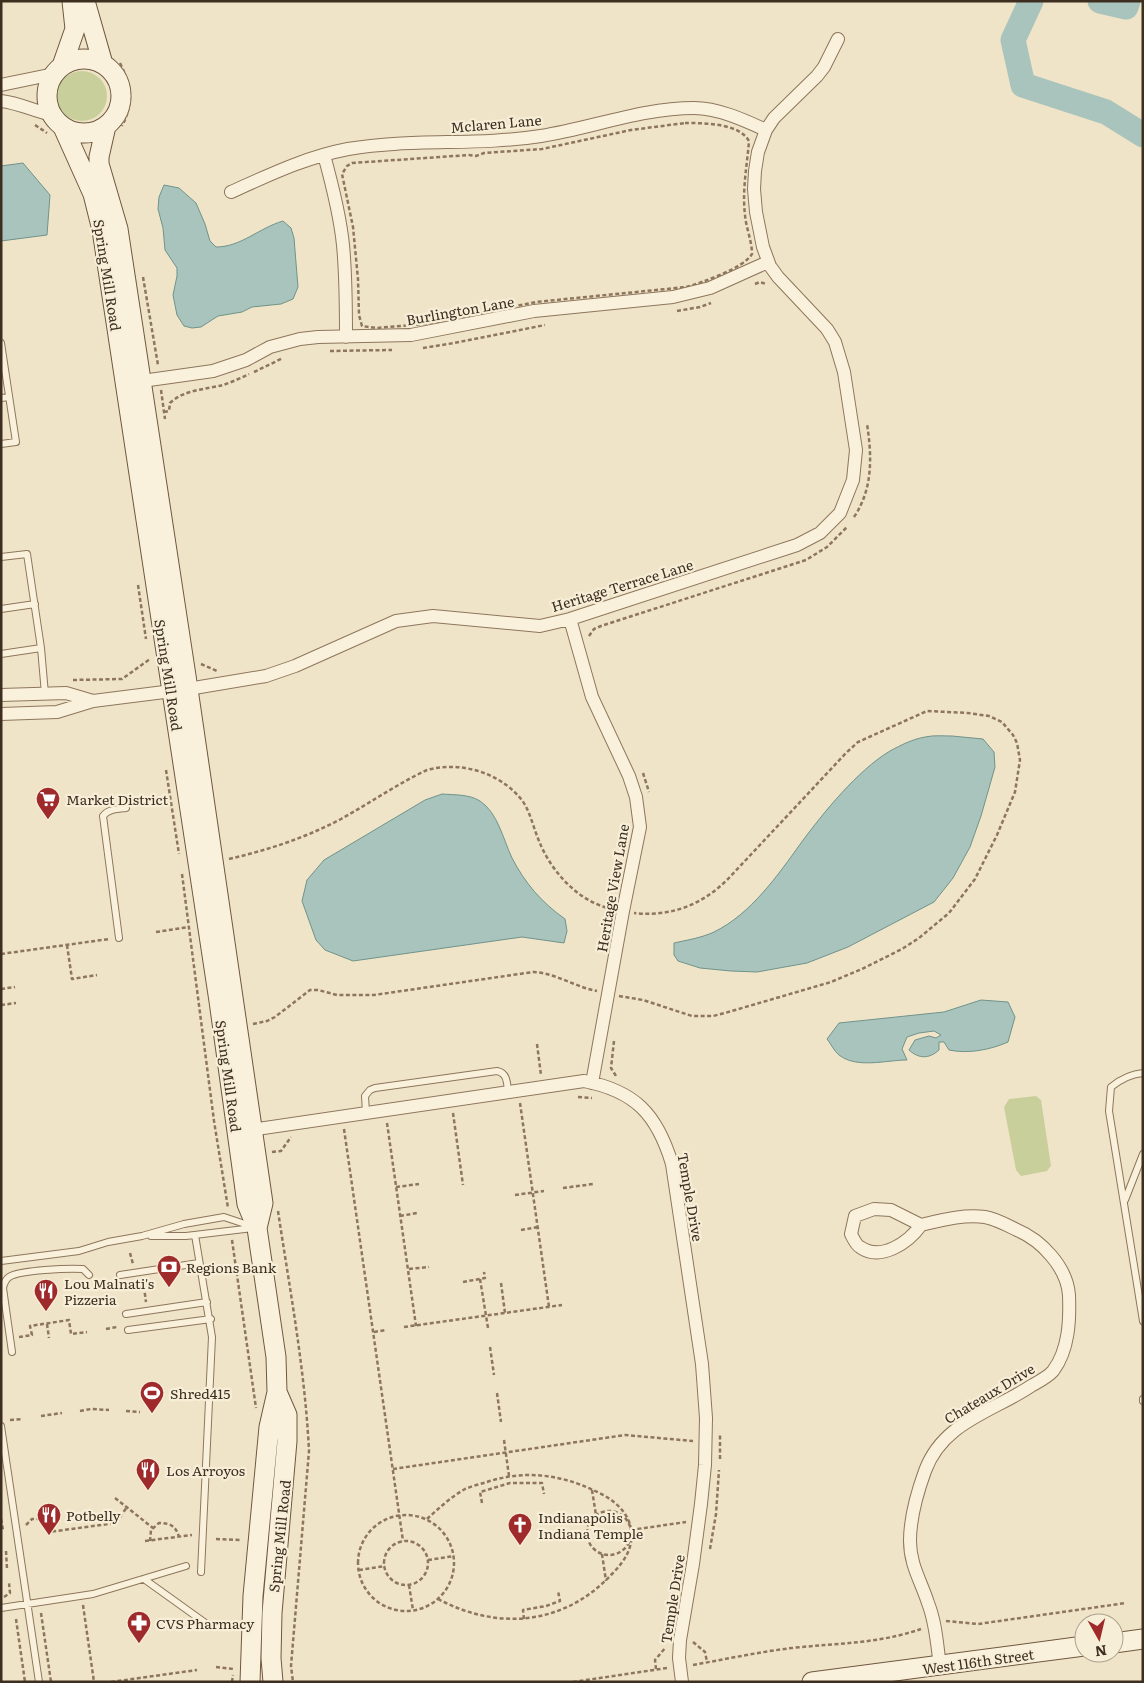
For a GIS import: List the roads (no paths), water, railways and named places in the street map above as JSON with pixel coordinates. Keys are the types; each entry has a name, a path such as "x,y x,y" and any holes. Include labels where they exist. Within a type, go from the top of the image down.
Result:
{"street":[{"path":"55,126 47,105 46,94 48,83 58,70 75,29 72,1"},
{"path":"1,101 20,104 36,111 55,126 74,132 85,133 114,127 114,117 120,106 121,94 118,82 112,72 110,60 85,1"},
{"path":"768,262 760,233 754,189 758,152 766,130 774,118 817,76 824,67 838,39"},
{"path":"1,85 58,70 72,61 82,59 110,60"},
{"name":"Mclaren Lane","path":"231,192 276,171 348,149 542,136 640,115 695,108 712,110 766,130"},
{"name":"Spring Mill Road","path":"55,126 79,161 97,208 133,382 180,690 218,1001 245,1131 247,1204 257,1228 276,1357 277,1392 269,1427 253,1596 250,1682"},
{"name":"Spring Mill Road","path":"114,127 99,157 99,164 118,229 133,382"},
{"path":"324,155 338,212 343,243 346,337"},
{"name":"Burlington Lane","path":"133,382 213,371 246,360 270,347 318,337 411,335 534,311 673,297 710,288 768,262"},
{"name":"Heritage Terrace Lane","path":"93,701 248,680 280,672 396,621 433,616 540,626 570,619 797,545 820,533 840,513 853,480 856,450 844,372 835,342 827,329 778,277 768,262"},
{"name":"Heritage View Lane","path":"570,619 592,697 629,776 636,797 640,827 592,1083"},
{"path":"1,695 66,693 93,701"},
{"path":"1,714 56,712 93,701"},
{"name":"Temple Drive","path":"245,1131 584,1081 620,1091 634,1100 646,1113 657,1127 666,1144 675,1184 702,1364 706,1418 705,1465 694,1555 680,1640 682,1682"},
{"path":"874,1209 891,1210 922,1225 915,1234 891,1250 872,1252 859,1247 851,1234 856,1216 874,1209"},
{"name":"Chateaux Drive","path":"922,1225 962,1217 986,1217 1022,1232 1038,1243 1062,1270 1068,1288 1070,1312 1068,1332 1062,1355 1052,1372 1022,1393 963,1424 938,1446 931,1456 919,1489 910,1541 917,1578 928,1602 933,1620 940,1666"},
{"name":"Spring Mill Road","path":"273,1682 271,1658 272,1613 287,1441 287,1415 277,1392"},
{"path":"1124,1642 1143,1639"},
{"name":"West 116th Street","path":"812,1682 1074,1647"}],"lane":[{"path":"1,343 16,442 1,444"},
{"path":"1,398 9,397"},
{"path":"1,557 27,554 41,648 44,694"},
{"path":"1,609 34,604"},
{"path":"1,654 41,648"},
{"path":"116,938 103,816 106,812 126,808"},
{"path":"366,1112 365,1096 370,1090 375,1088 501,1071 506,1076 508,1091"},
{"path":"1143,1073 1133,1074 1111,1087 1109,1111 1143,1321"},
{"path":"1124,1201 1143,1154"},
{"path":"1,1261 79,1251 184,1224 224,1218 257,1228"},
{"path":"142,1236 195,1235 257,1228"},
{"path":"195,1235 212,1337 209,1426 200,1572"},
{"path":"120,1275 199,1264"},
{"path":"12,1352 3,1288 6,1280 14,1275 66,1268 83,1269 89,1276"},
{"path":"126,1314 207,1302"},
{"path":"128,1330 210,1319"},
{"path":"1,1426 39,1682"},
{"path":"1,1608 93,1594 186,1566"},
{"path":"144,1579 211,1627"}],"water":[{"path":"23,163 50,195 47,235 1,241 1,166"},
{"path":"164,185 179,188 196,203 210,241 216,247 242,241 283,221 291,228 294,238 298,287 293,299 281,304 252,307 242,312 218,316 201,327 192,328 184,326 177,315 173,295 177,268 165,250 163,228 158,209 159,197"},
{"path":"928,736 983,739 994,752 995,767 970,847 953,878 934,902 848,947 807,963 757,972 700,968 678,961 674,955 674,943 714,932 740,915 763,893 830,806 878,759 903,744 921,738"},
{"path":"442,794 471,797 480,801 491,812 522,876 541,899 565,919 567,931 564,943 522,937 353,961 325,950 316,940 302,901 307,880 324,860 425,800"},
{"path":"981,1000 1008,1002 1015,1017 1008,1042 986,1049 964,1052 949,1050 944,1042 939,1042 939,1050 932,1055 924,1057 916,1055 909,1050 915,1040 929,1036 936,1038 941,1035 934,1031 919,1033 907,1037 902,1049 907,1060 863,1063 854,1062 839,1055 827,1039 839,1023 944,1012"}],"waterway":[{"path":"1031,1 1013,40 1023,85 1106,112 1143,135"},
{"path":"1100,1 1126,7 1128,1"}],"place":[{"name":"Market District","path":"48,820"},
{"name":"Regions Bank","path":"169,1288"},
{"name":"Lou Malnati's Pizzeria","path":"46,1312"},
{"name":"Shred415","path":"152,1414"},
{"name":"Los Arroyos","path":"148,1491"},
{"name":"Potbelly","path":"49,1536"},
{"name":"Indianapolis Indiana Temple","path":"520,1546"},
{"name":"CVS Pharmacy","path":"139,1644"}]}
